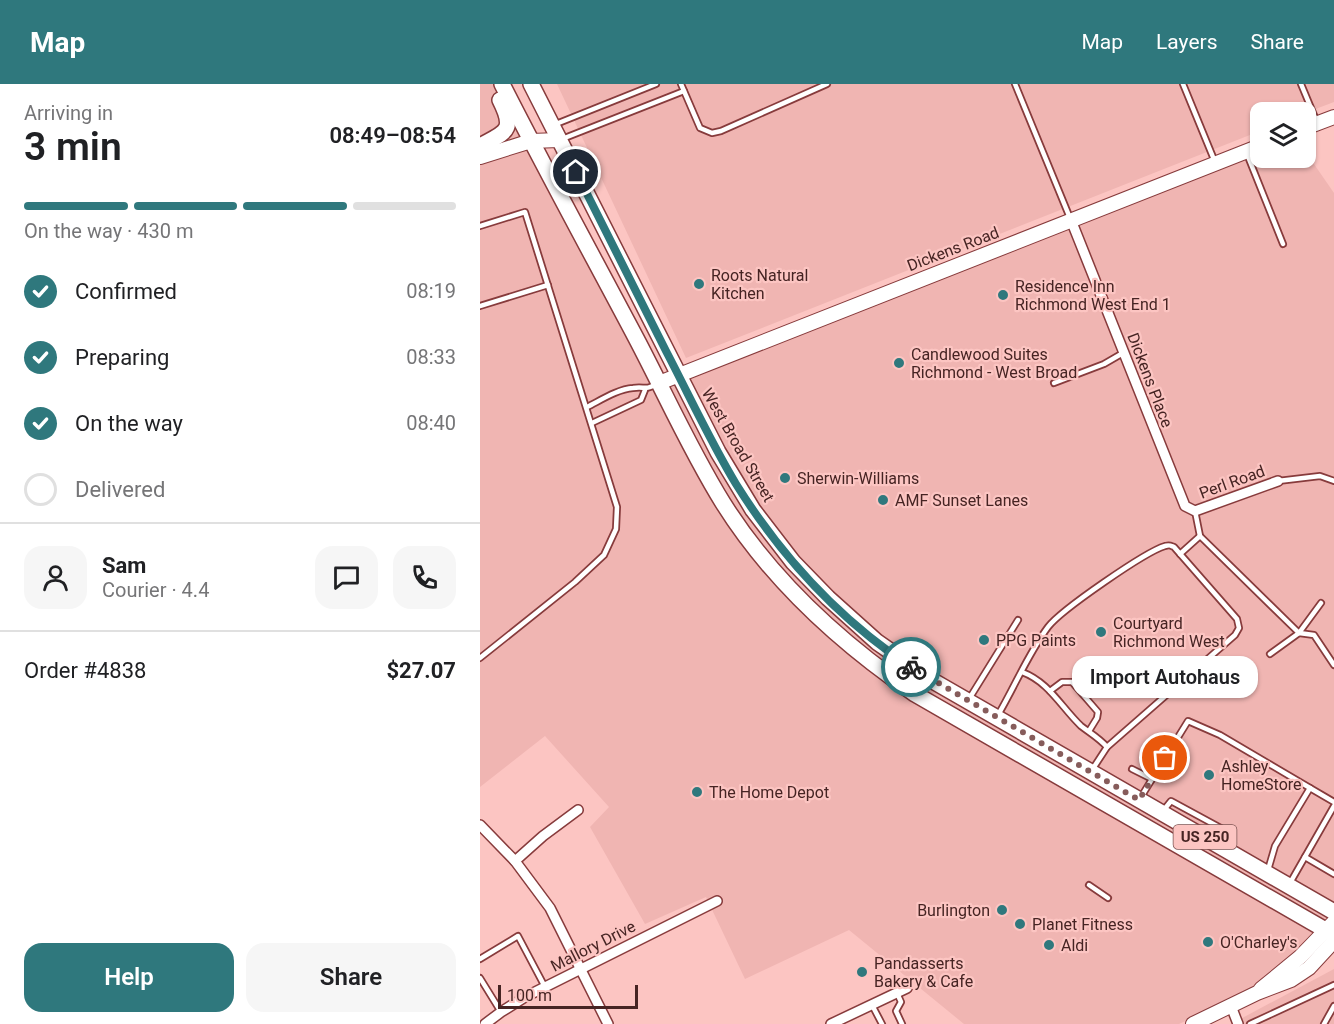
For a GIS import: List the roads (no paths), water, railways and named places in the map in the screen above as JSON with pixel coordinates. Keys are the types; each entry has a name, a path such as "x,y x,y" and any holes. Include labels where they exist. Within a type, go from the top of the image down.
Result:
{"main road":[{"path":"480,146 500,136 507,124 506,114 492,84"},
{"name":"US 250","path":"502,84 652,386 728,510 773,571 809,609 846,643 915,694 1332,932"},
{"name":"West Broad Street","path":"531,84 718,452 744,496 781,547 824,595 853,622 905,663 1334,912"},
{"path":"1316,124 1334,117"},
{"path":"531,141 552,125"},
{"path":"480,157 531,141 559,140"},
{"name":"Dickens Road","path":"652,386 1250,150"},
{"path":"986,736 996,717"},
{"path":"1193,1024 1257,993 1332,932"}],"street":[{"name":"Dickens Place","path":"1071,220 1182,500 1188,509 1196,511"},
{"name":"Perl Road","path":"1196,511 1278,481"},
{"path":"515,861 543,836 578,810"},
{"path":"480,825 515,861 550,908 608,1024"},
{"name":"Mallory Drive","path":"485,1024 501,1012 545,987 717,901"},
{"path":"831,1024 907,988"},
{"path":"1231,1006 1238,1024"}],"lane":[{"path":"552,125 656,84"},
{"path":"681,84 700,128 712,133 827,84"},
{"path":"1015,84 1071,220"},
{"path":"1183,84 1215,164"},
{"path":"1301,84 1305,102"},
{"path":"559,140 684,91"},
{"path":"1246,151 1283,244"},
{"path":"480,226 525,212 617,507 616,529 604,555 590,569 480,658"},
{"path":"480,306 548,285"},
{"path":"1054,383 1104,364 1123,353"},
{"path":"587,407 634,387 652,386"},
{"path":"592,423 641,400 652,386"},
{"path":"1278,481 1320,476 1334,481"},
{"path":"1196,511 1200,536 1299,633 1314,635 1334,665"},
{"path":"1180,554 1200,536"},
{"path":"996,717 1048,626 1082,598 1156,550 1169,545 1180,554 1237,619 1239,627 1234,635 1107,747 1091,772"},
{"path":"809,609 824,595"},
{"path":"1270,654 1299,633 1321,603"},
{"path":"968,701 1018,620"},
{"path":"1022,672 1036,678 1081,726 1089,730 1107,747"},
{"path":"1050,691 1065,681 1072,682 1098,712 1089,730"},
{"path":"1139,800 1188,721 1220,735 1334,804 1288,885"},
{"path":"1132,769 1152,779"},
{"path":"1267,873 1275,846 1310,788"},
{"path":"1305,857 1334,874"},
{"path":"1089,885 1108,897"},
{"path":"480,959 518,936 545,987"},
{"path":"480,978 501,1012"},
{"path":"1250,1024 1334,985"},
{"path":"897,993 901,1002 896,1011 902,1024"},
{"path":"872,1005 882,1024"},
{"path":"1324,1024 1334,1006"}],"place":[{"name":"Roots Natural Kitchen","path":"699,284"},
{"name":"Residence Inn Richmond West End 1","path":"1003,295"},
{"name":"Candlewood Suites Richmond - West Broad","path":"899,363"},
{"name":"Sherwin-Williams","path":"785,478"},
{"name":"AMF Sunset Lanes","path":"883,500"},
{"name":"Courtyard Richmond West","path":"1101,632"},
{"name":"PPG Paints","path":"984,640"},
{"name":"Import Autohaus","path":"1165,758"},
{"name":"Ashley HomeStore","path":"1209,775"},
{"name":"The Home Depot","path":"697,792"},
{"name":"Burlington","path":"1002,910"},
{"name":"Planet Fitness","path":"1020,924"},
{"name":"O'Charley's","path":"1208,942"},
{"name":"Aldi","path":"1049,945"},
{"name":"Pandasserts Bakery & Cafe","path":"862,972"}]}
